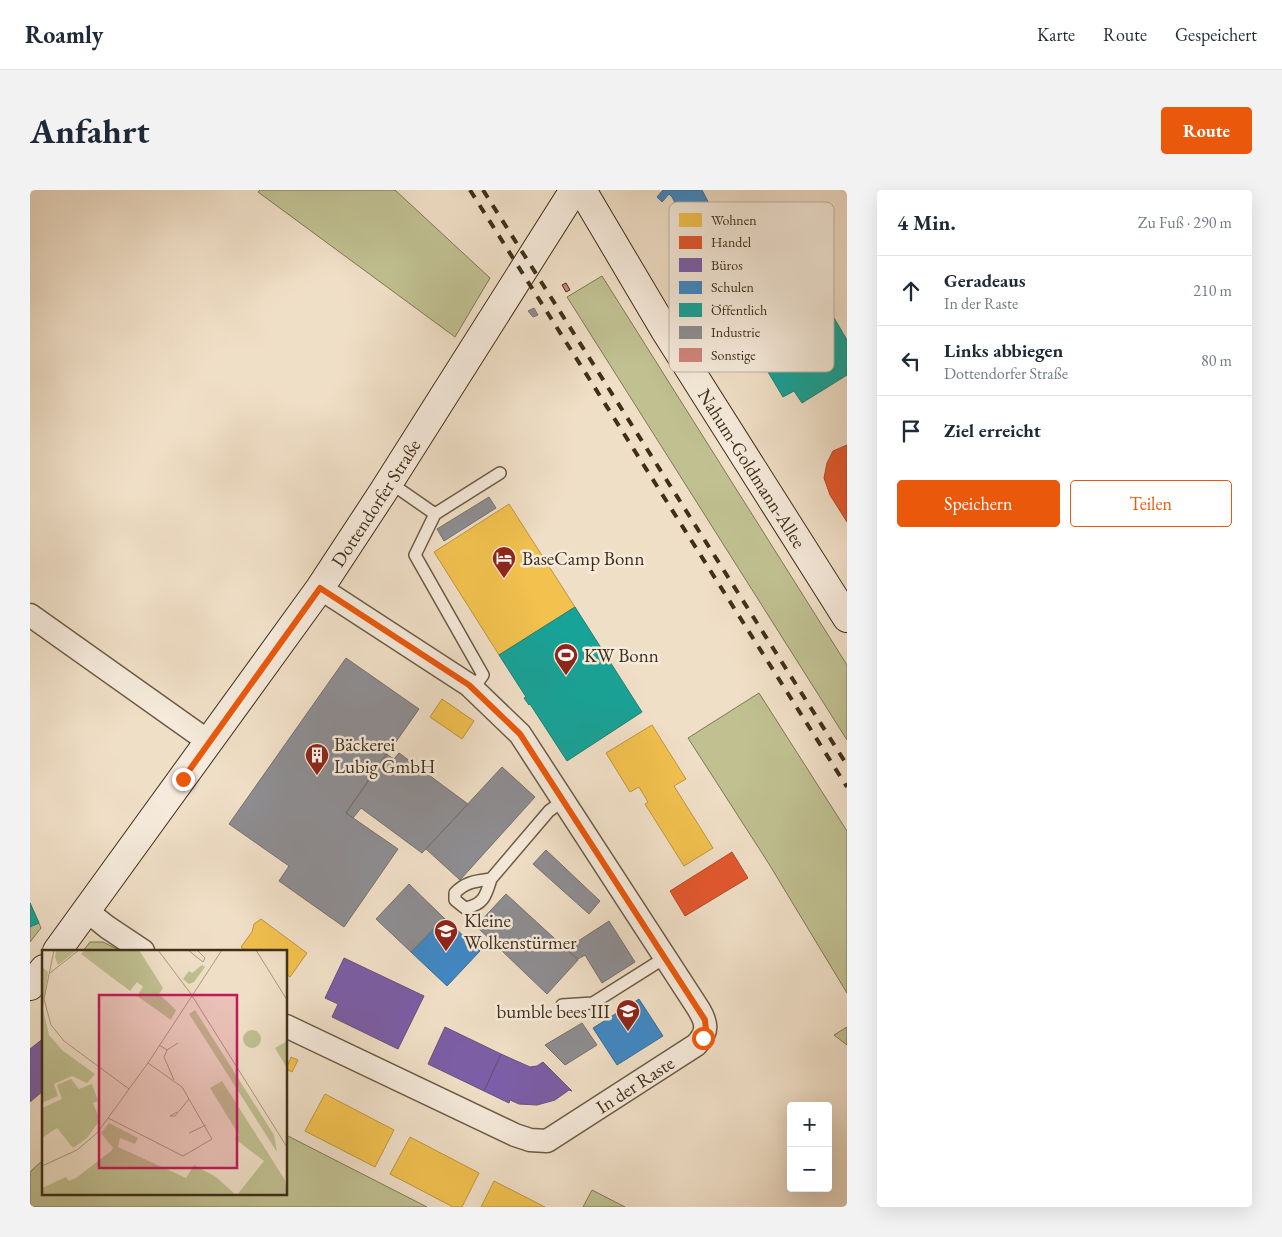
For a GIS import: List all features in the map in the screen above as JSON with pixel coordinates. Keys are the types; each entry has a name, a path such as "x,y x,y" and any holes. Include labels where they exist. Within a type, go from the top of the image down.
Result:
{"main road":[{"name":"Dottendorfer Straße","path":"58,950 320,588 574,190"},
{"name":"Nahum-Goldmann-Allee","path":"582,190 669,337"},
{"name":"Nahum-Goldmann-Allee","path":"691,372 847,618"},
{"path":"30,986 42,971"}],"street":[{"name":"In der Raste","path":"288,1027 515,1135 530,1140 547,1141 696,1045 703,1038 706,1030 705,1020 666,957 520,734 473,689 320,588"},
{"path":"30,614 208,742"},
{"path":"87,911 107,928 141,950"}],"lane":[{"path":"473,689 483,675 415,555 435,514 500,473"},
{"path":"389,482 435,514"},
{"path":"491,879 549,811 564,800"},
{"path":"562,1005 594,1003 666,957"}],"green space":[{"path":"260,190 395,190 490,278 455,337 258,192"},
{"path":"602,276 847,665 847,740 567,297"},
{"path":"759,693 847,831 847,993 769,864 688,738"},
{"path":"30,903 41,928 30,942"},
{"path":"90,942 103,942 119,950 84,950"},
{"path":"847,1027 847,1045 834,1035"},
{"path":"288,1136 427,1207 30,1207 30,1172 42,1161 42,1194 288,1194"},
{"path":"592,1190 625,1207 583,1207"}],"building: Wohnen":[{"name":"BaseCamp Bonn","path":"509,504 575,607 499,655 434,552"},
{"path":"442,699 474,721 462,739 430,717"},
{"path":"652,725 686,779 674,786 713,848 684,866 645,804 648,802 639,787 630,792 606,753"},
{"path":"261,919 307,953 290,977 288,976 288,950 245,950 241,947 252,932 254,924"},
{"path":"291,1057 298,1060 292,1072 288,1070"},
{"path":"325,1094 394,1130 375,1167 305,1131"},
{"path":"410,1137 479,1173 462,1207 453,1207 390,1174"},
{"path":"494,1181 545,1207 481,1207"}],"building: Handel":[{"path":"847,445 847,522 830,495 824,478 827,463 833,451"},
{"path":"732,852 748,878 685,916 670,891"}],"building: Büros":[{"path":"344,958 424,996 398,1049 332,1017 338,1004 325,998"},
{"path":"445,1027 501,1054 484,1091 428,1064"},
{"path":"42,1040 42,1092 30,1102 30,1049"},
{"path":"501,1054 530,1067 537,1066 543,1062 572,1091 569,1090 555,1100 537,1105 519,1104 510,1100 509,1103 484,1091"}],"building: Schulen":[{"path":"663,190 702,190 708,202 675,202 669,194 662,202 657,197"},
{"name":"Kleine Wolkenstürmer","path":"444,918 480,951 447,986 411,952"},
{"name":"bumble bees III","path":"639,999 663,1036 617,1065 593,1028"}],"building: Öffentlich":[{"path":"834,318 847,340 847,375 802,403 794,391 783,397 768,372 834,372"},
{"name":"KW Bonn","path":"575,607 642,712 567,761 530,704 524,698 526,697 499,655"},
{"path":"30,903 39,923 30,927"}],"building: Industrie":[{"path":"534,308 538,315 533,317 528,311"},
{"path":"489,497 496,508 444,541 437,529"},
{"name":"Bäckerei Lubig GmbH","path":"346,658 419,709 346,813 398,849 344,927 279,881 289,866 229,824"},
{"path":"399,753 468,804 422,853 361,808 353,818 346,813 386,754 394,759"},
{"path":"502,767 535,797 460,880 426,849"},
{"path":"546,850 600,901 589,914 533,864"},
{"path":"409,884 444,918 411,952 376,919"},
{"path":"506,894 578,960 547,994 476,926"},
{"path":"609,921 635,962 602,983 585,955 578,959 566,949"},
{"path":"582,1023 597,1045 565,1065 545,1045"}],"building: Sonstige":[{"path":"566,283 570,290 566,292 562,285"}],"railway":[{"path":"470,190 847,787"},
{"path":"483,190 847,765"}],"place":[{"name":"BaseCamp Bonn","path":"504,579"},
{"name":"KW Bonn","path":"566,676"},
{"name":"Bäckerei Lubig GmbH","path":"317,776"},
{"name":"Kleine Wolkenstürmer","path":"446,952"},
{"name":"bumble bees III","path":"628,1032"}],"route":[{"path":"183,779 320,588 469,685 520,734 705,1020 706,1030 703,1038"}]}
